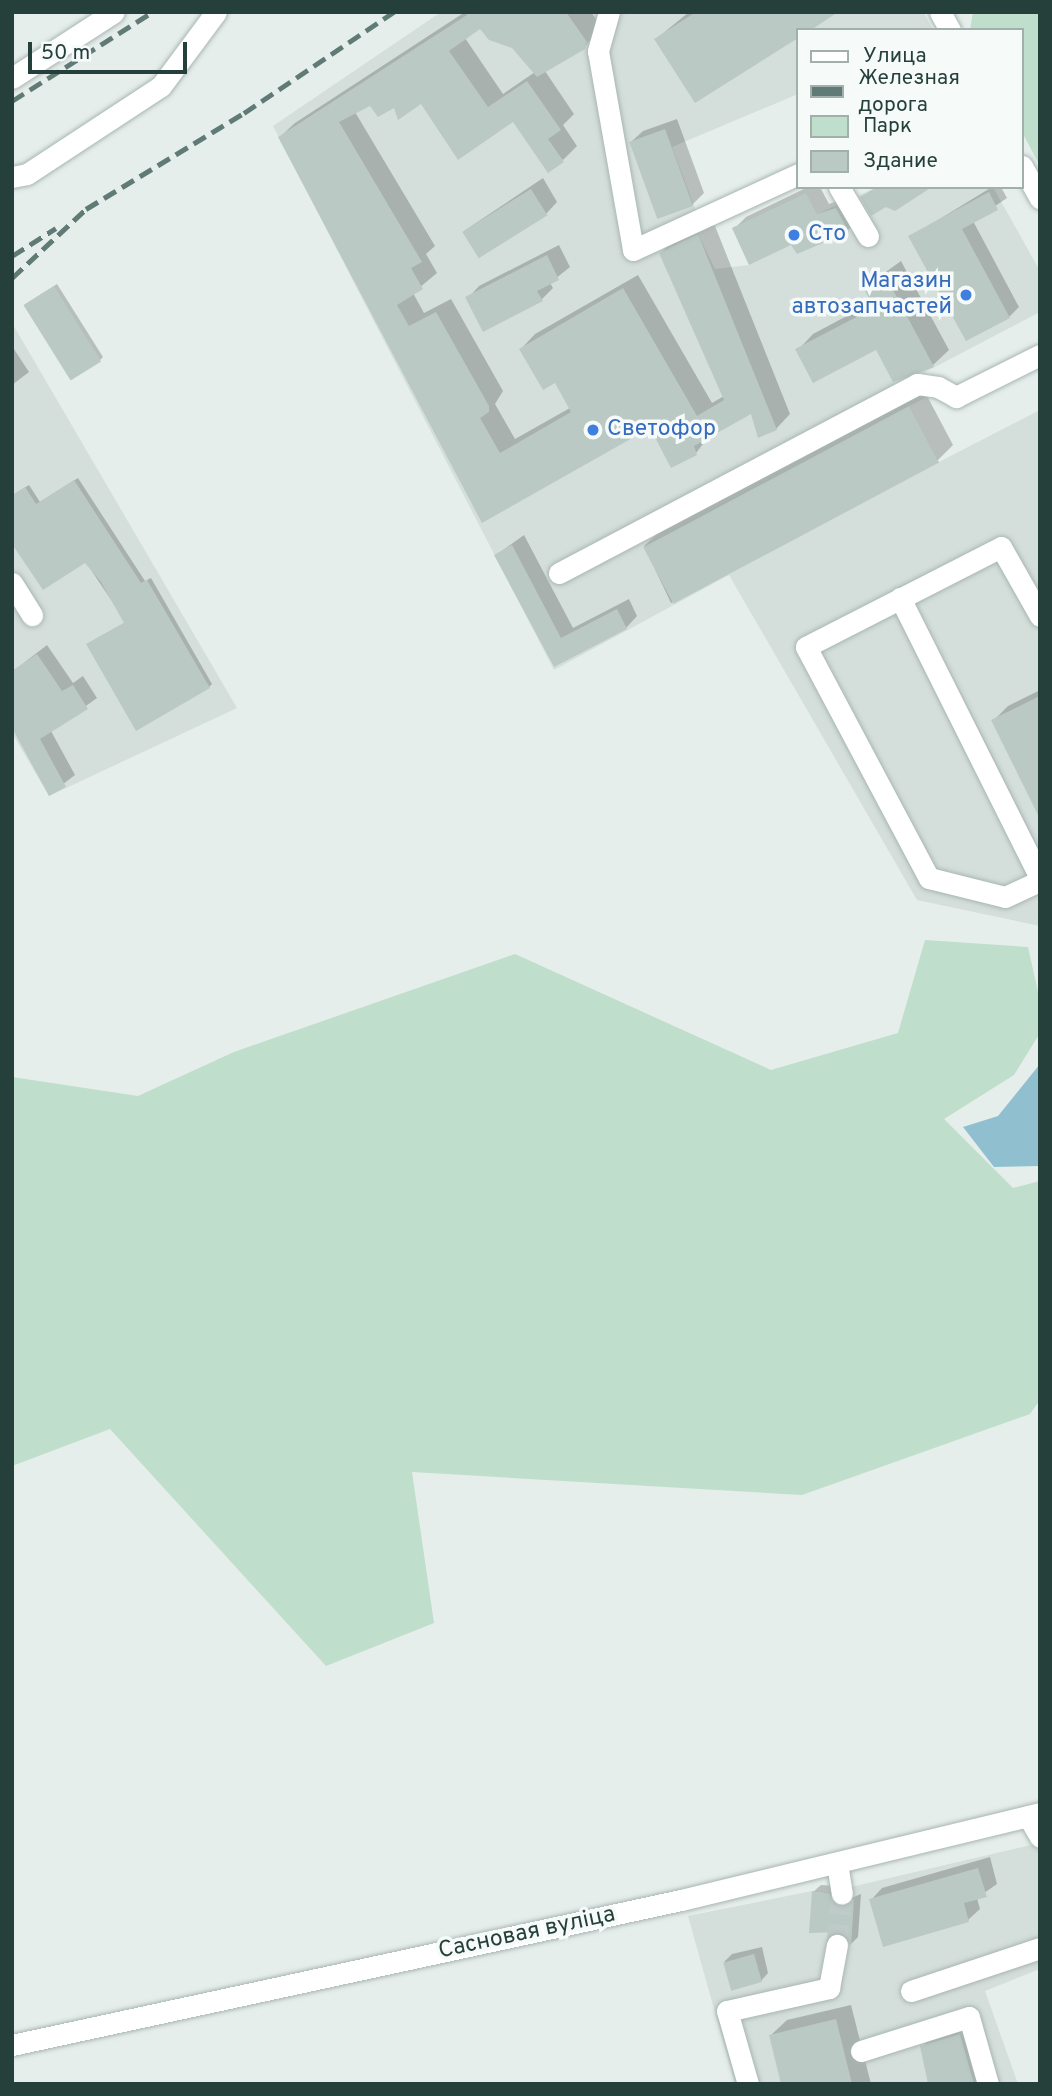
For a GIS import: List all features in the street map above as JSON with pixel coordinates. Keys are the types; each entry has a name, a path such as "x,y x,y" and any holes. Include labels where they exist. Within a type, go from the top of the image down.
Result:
{"street":[{"path":"12,78 114,12"},
{"path":"12,177 27,174 161,86 216,12"},
{"path":"609,12 598,51 633,250 796,175"},
{"path":"940,12 949,28"},
{"path":"1024,170 1040,198"},
{"path":"840,189 868,236"},
{"path":"559,573 917,384 938,387 956,397 1040,355"},
{"path":"900,598 1040,879 1005,897 929,878 806,647 900,598 1001,547 1040,616"},
{"path":"12,583 32,615"},
{"path":"1034,1814 1040,1837"},
{"name":"Сасновая вуліца","path":"12,2045 836,1863 1034,1814"},
{"path":"836,1863 842,1894"},
{"path":"748,2084 727,2011 829,1988 837,1945"},
{"path":"911,1991 1040,1948"},
{"path":"861,2051 969,2017 988,2084"}],"shaded area":[{"path":"441,12 923,12 932,28 796,28 796,95 672,147 698,216 699,236 715,269 749,265 732,228 806,193 817,214 873,189 994,189 1040,271 1040,312 914,378 925,398 909,406 939,462 1040,410 1040,926 917,900 729,575 554,670 273,126"},
{"path":"12,323 237,708 49,796 12,733"},
{"path":"1040,1843 1040,1969 985,1991 1018,2084 735,2084 688,1916 812,1891 854,1894 851,1887"}],"green space":[{"path":"973,12 1040,14 1040,166 1024,136 1024,28 970,28"},
{"path":"925,940 1028,947 1040,1001 1040,1033 1014,1075 944,1119 1013,1188 1040,1181 1040,1400 1030,1414 802,1495 412,1472 434,1623 326,1666 110,1429 12,1466 12,1077 138,1096 234,1052 515,954 771,1070 898,1033"}],"water":[{"path":"1040,1064 1040,1166 994,1167 963,1127 998,1116"}],"building":[{"path":"465,12 566,12 587,42 585,49 537,77 512,48 489,40 480,29 449,51 488,107 527,81 561,130 548,139 564,162 548,173 513,122 458,160 421,104 398,120 394,108 378,117 370,106 339,122 422,262 411,268 423,289 397,305 409,326 436,312 489,406 489,412 480,418 500,453 571,412 555,383 543,390 519,349 623,288 697,416 724,400 659,253 698,234 777,430 758,438 751,414 694,446 697,455 671,468 650,428 482,523 278,137 467,15"},
{"path":"696,12 838,12 814,28 796,28 796,39 695,103 654,39"},
{"path":"665,129 693,206 657,219 629,142"},
{"path":"531,189 547,215 479,258 462,232"},
{"path":"874,189 929,189 895,211 886,207 871,216 860,197"},
{"path":"989,192 998,210 962,229 1010,318 966,341 908,236"},
{"path":"806,193 817,214 836,208 849,232 797,254 791,245 749,265 732,228"},
{"path":"547,255 559,280 537,291 543,301 483,332 465,297"},
{"path":"885,275 934,367 893,382 876,350 813,383 795,349 874,308 863,287"},
{"path":"54,286 101,361 71,381 23,305"},
{"path":"909,406 939,463 673,604 643,547"},
{"path":"74,480 141,583 147,580 210,688 136,731 86,644 124,623 101,582 85,563 43,590 12,544 12,495 25,487 36,504"},
{"path":"512,545 561,638 617,609 627,629 554,667 494,555"},
{"path":"37,654 62,691 73,685 88,709 40,739 66,787 49,796 12,728 12,671"},
{"path":"1040,696 1040,819 991,720"},
{"path":"978,1868 987,1897 964,1903 969,1922 883,1947 869,1899"},
{"path":"812,1891 829,1893 838,1906 854,1899 851,1946 840,1932 809,1933"},
{"path":"754,1954 762,1982 731,1991 723,1963"},
{"path":"836,2019 852,2084 781,2084 769,2035"},
{"path":"960,2034 974,2084 928,2084 920,2046"}],"tunnel":[{"path":"837,1945 842,1894"}],"railway":[{"path":"12,101 152,12"},
{"path":"12,278 86,209 244,113 394,12"},
{"path":"12,256 56,228"}],"place":[{"name":"Сто","path":"794,235"},
{"name":"Магазин автозапчастей","path":"966,295"},
{"name":"Светофор","path":"593,430"}]}
